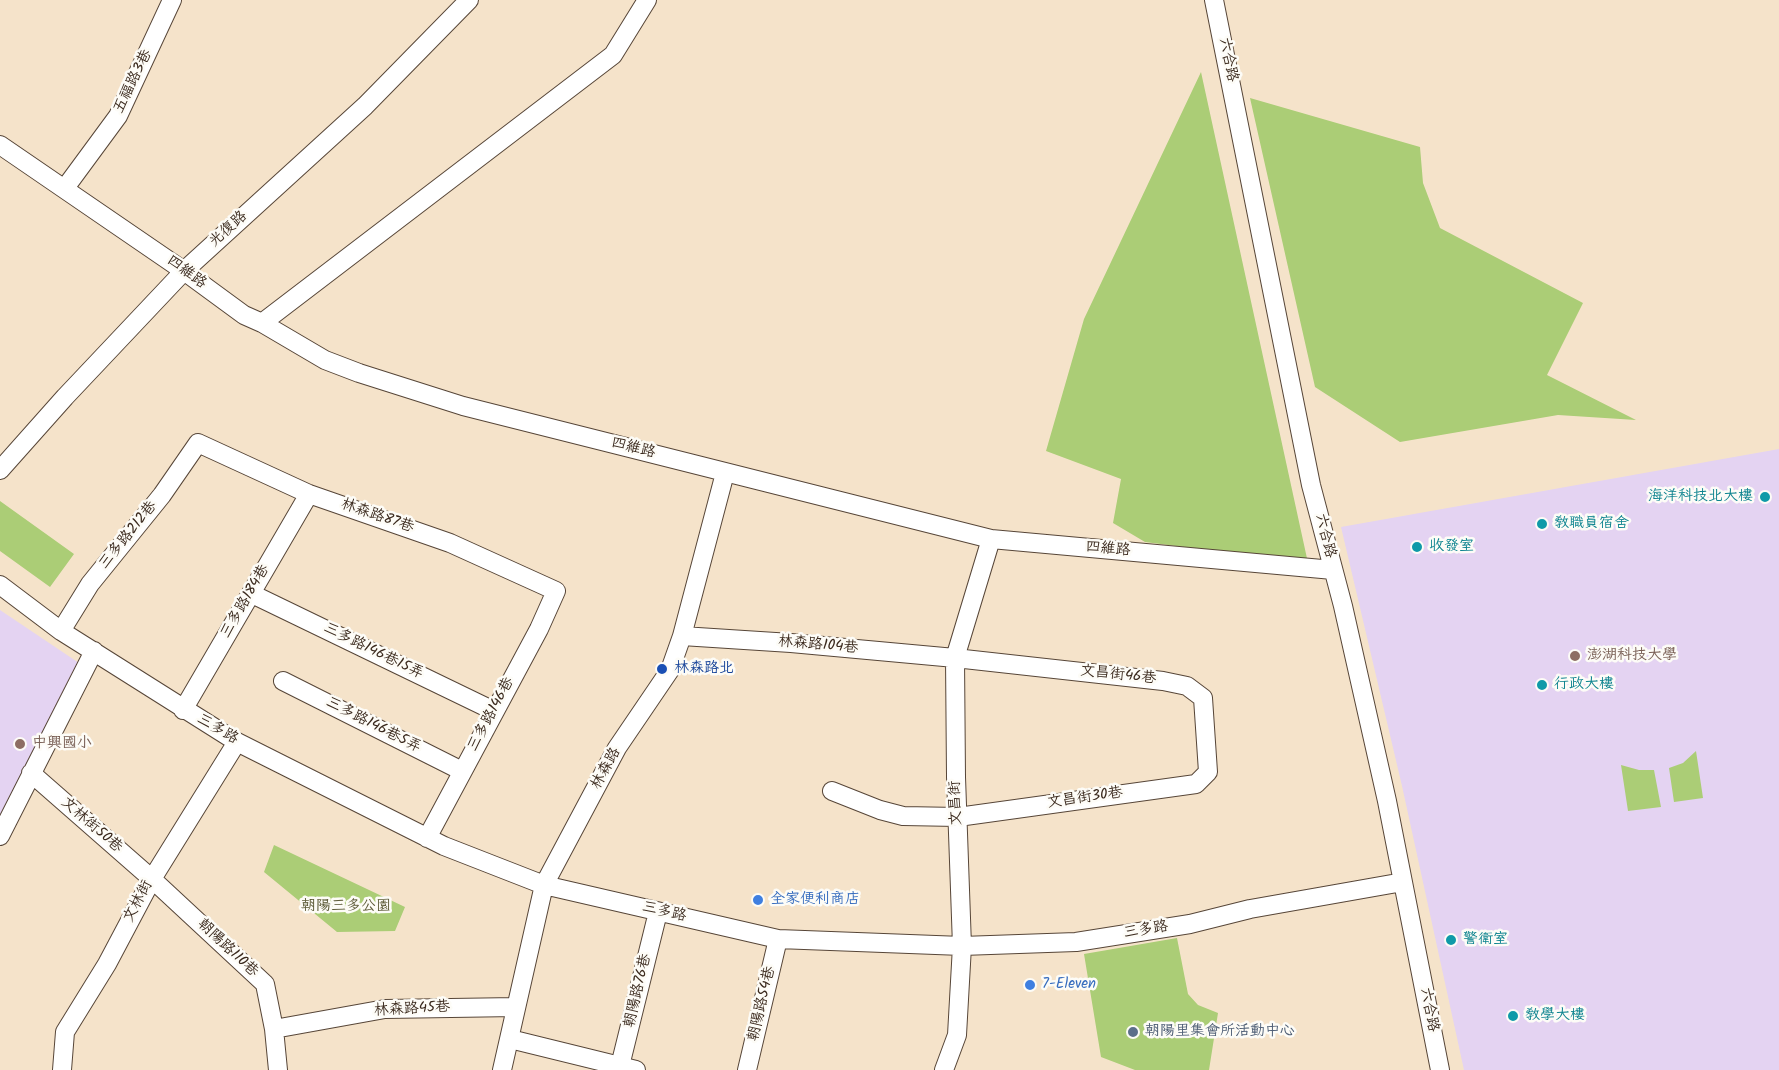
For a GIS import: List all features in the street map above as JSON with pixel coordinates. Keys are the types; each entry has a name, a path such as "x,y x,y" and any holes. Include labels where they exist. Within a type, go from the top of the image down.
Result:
{"street":[{"name":"五福路3巷","path":"64,188 118,116 172,0"},
{"name":"光復路","path":"0,470 65,397 184,271 365,106 468,0"},
{"path":"262,323 613,55 647,0"},
{"name":"六合路","path":"1214,0 1311,485 1343,606 1380,766 1440,1070"},
{"name":"四維路","path":"0,145 184,271 244,315 262,323 324,360 359,374 463,406 991,539 1333,570"},
{"name":"林森路87巷","path":"198,443 309,494 450,543 556,591"},
{"name":"三多路212巷","path":"61,631 90,584 162,495 198,443"},
{"name":"林森路","path":"502,1070 544,885 617,748 670,670 682,636 725,473"},
{"name":"三多路184巷","path":"183,710 309,494"},
{"name":"文昌街","path":"944,1070 957,1035 962,946 955,658 991,539"},
{"name":"三多路","path":"0,585 61,631 237,742 427,838 544,885 778,939 962,946 1076,942 1190,924 1250,909 1403,882"},
{"name":"三多路146巷","path":"427,838 539,629 556,591"},
{"name":"三多路146巷15弄","path":"252,594 494,711"},
{"name":"林森路104巷","path":"682,636 955,658"},
{"path":"0,836 94,651"},
{"name":"文昌街46巷","path":"955,658 1163,681 1187,686 1203,698 1208,772"},
{"name":"三多路146巷5弄","path":"283,681 462,771"},
{"name":"文林街","path":"62,1070 65,1032 107,964 152,879 237,742"},
{"name":"文昌街30巷","path":"832,791 880,810 903,816 958,817 1196,784 1208,772"},
{"name":"文林街50巷","path":"31,773 152,879"},
{"name":"朝陽路110巷","path":"152,879 265,984 274,1029 278,1070"},
{"name":"朝陽路76巷","path":"625,1069 658,912"},
{"name":"朝陽路54巷","path":"747,1070 778,939"},
{"name":"林森路45巷","path":"274,1029 385,1008 516,1007"},
{"path":"510,1039 625,1069"}],"shaded area":[{"name":"澎湖科技大學","path":"1779,449 1779,1070 1464,1070 1402,786 1341,527"},
{"name":"中興國小","path":"0,610 79,663 0,825"}],"green space":[{"path":"1201,72 1308,563 1145,542 1113,523 1121,479 1046,451 1084,319"},
{"path":"1250,98 1420,147 1423,183 1440,228 1583,303 1547,375 1636,420 1558,415 1400,442 1315,387"},
{"path":"0,501 74,554 50,587 0,551"},
{"path":"1696,751 1703,798 1674,802 1669,768 1683,763"},
{"path":"1621,765 1639,770 1654,770 1661,807 1628,811"},
{"name":"朝陽三多公園","path":"274,845 405,907 395,931 337,932 264,872"},
{"path":"1177,938 1188,994 1198,1005 1218,1013 1209,1070 1135,1070 1101,1057 1084,954"}],"place":[{"name":"海洋科技北大樓","path":"1765,497"},
{"name":"教職員宿舍","path":"1542,524"},
{"name":"收發室","path":"1417,547"},
{"name":"澎湖科技大學","path":"1575,656"},
{"name":"林森路北","path":"662,669"},
{"name":"行政大樓","path":"1542,685"},
{"name":"中興國小","path":"20,744"},
{"name":"全家便利商店","path":"758,900"},
{"name":"警衛室","path":"1451,940"},
{"name":"7-Eleven","path":"1030,985"},
{"name":"教學大樓","path":"1513,1016"},
{"name":"朝陽里集會所活動中心","path":"1133,1032"}]}
